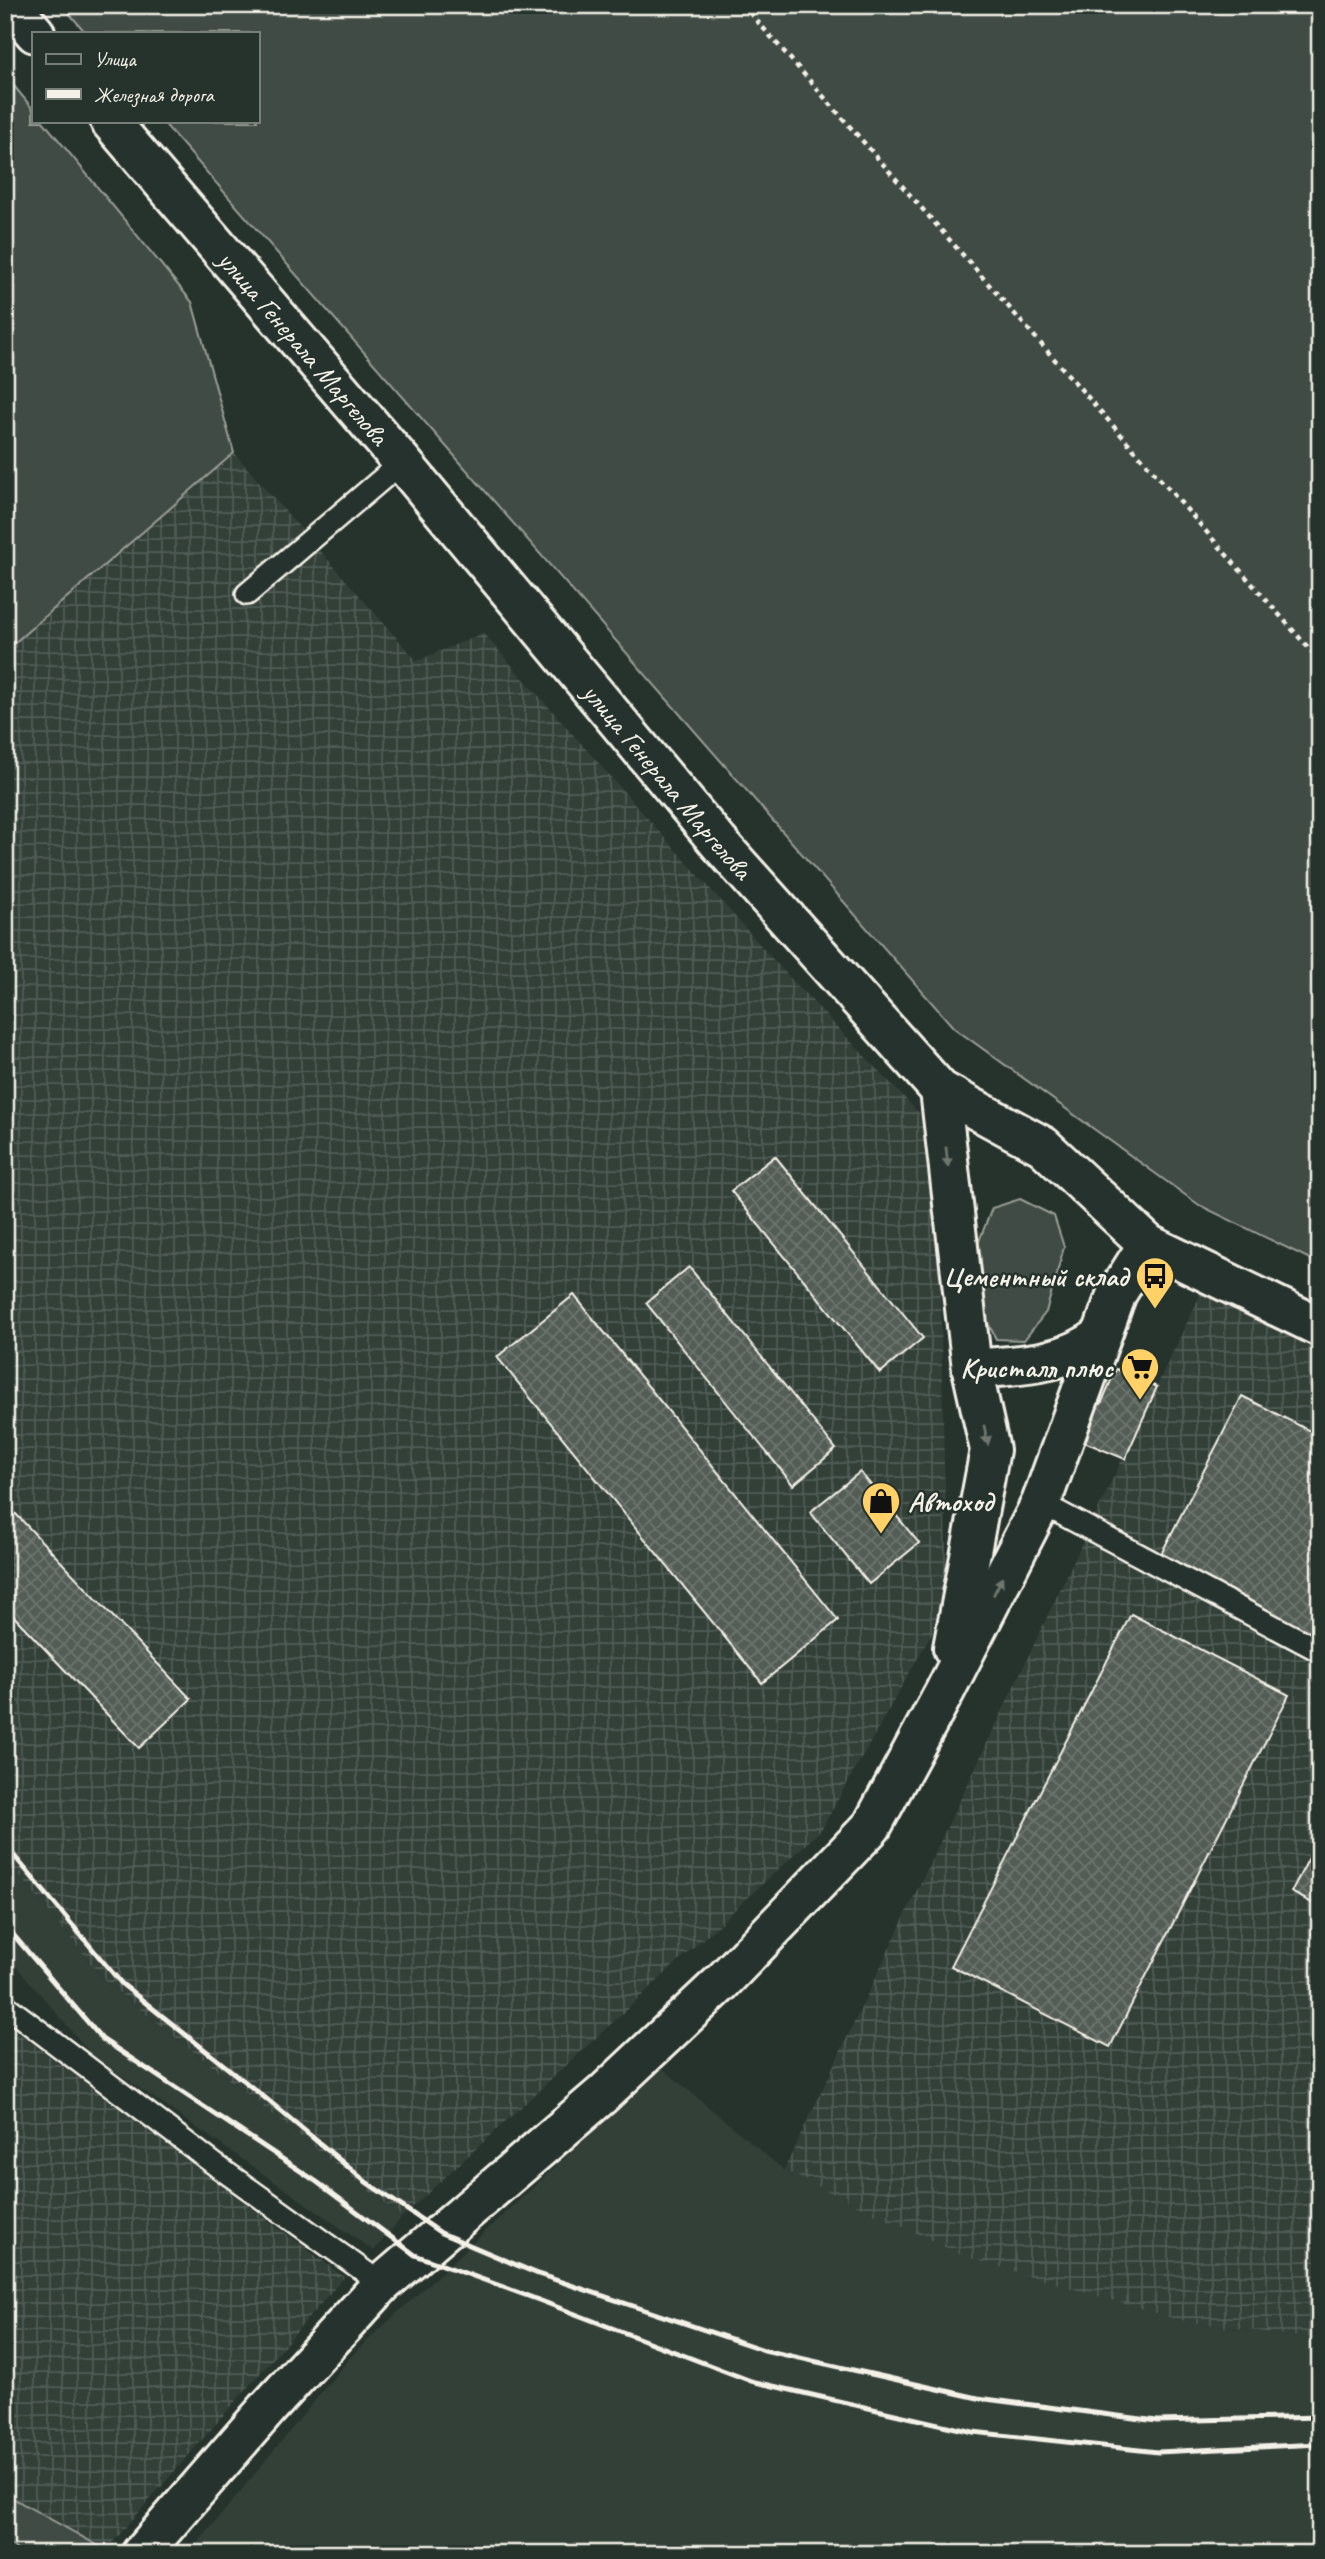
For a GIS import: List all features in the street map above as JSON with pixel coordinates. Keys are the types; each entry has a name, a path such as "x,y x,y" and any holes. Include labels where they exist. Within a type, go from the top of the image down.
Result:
{"street":[{"path":"11,5 34,32"},
{"name":"улица Генерала Маргелова","path":"111,122 402,462 719,843 940,1090 1043,1146 1148,1244 1320,1327"},
{"path":"940,1090 972,1369 989,1450 945,1691"},
{"path":"141,2554 382,2284 612,2085 720,1983 872,1826 1041,1503 1117,1293 1148,1244"},
{"path":"972,1369 1045,1363 1087,1348 1101,1336"}],"lane":[{"path":"247,594 402,462"},
{"path":"1041,1503 1320,1651"},
{"path":"5,2005 217,2166 382,2284"}],"path":[{"path":"743,5 1320,661"}],"shaded area":[{"path":"62,5 1320,5 1320,1264 1199,1205 954,1028 163,122 259,122 259,32 85,32"},
{"path":"5,75 32,108 32,122 44,122 192,302 234,453 5,651"},
{"path":"234,453 417,661 483,633 777,964 937,1132 947,1606 821,1830 402,2217 106,1982 5,1858 5,651"},
{"path":"1020,1199 1054,1216 1064,1247 1046,1312 1024,1340 996,1339 981,1309 976,1249 992,1208"},
{"path":"1201,1293 1320,1352 1320,2340 1179,2320 964,2256 784,2170"},
{"path":"5,1858 106,1982 402,2217 374,2251 92,2055 5,1953"},
{"path":"5,2023 344,2277 106,2550 5,2494"},
{"path":"662,2068 784,2170 1179,2320 1320,2340 1320,2554 189,2554 353,2354"},
{"path":"5,2494 106,2550 100,2554 22,2554 5,2540"}],"building":[{"path":"775,1156 923,1338 880,1373 731,1191"},
{"path":"689,1267 836,1449 793,1485 646,1303"},
{"path":"574,1295 838,1620 762,1683 497,1357"},
{"path":"1116,1369 1157,1387 1125,1459 1077,1439 1094,1401 1101,1404"},
{"path":"1242,1396 1320,1436 1320,1640 1159,1558"},
{"path":"860,1472 919,1543 869,1584 810,1512"},
{"path":"14,1512 191,1699 139,1748 5,1607 5,1521"},
{"path":"1131,1614 1289,1695 1110,2047 951,1966"},
{"path":"1320,1837 1320,1907 1291,1892"},
{"path":"1320,1919 1320,1937 1312,1934"}],"railway":[{"path":"5,1845 122,1984 366,2182 441,2233 538,2274 764,2350 978,2398 1157,2421 1320,2417"},
{"path":"5,1925 102,2039 317,2182 415,2255 751,2381 973,2432 1158,2452 1320,2444"}],"place":[{"name":"Цементный склад","path":"1155,1310"},
{"name":"Кристалл плюс","path":"1140,1401"},
{"name":"Автоход","path":"881,1535"}]}
